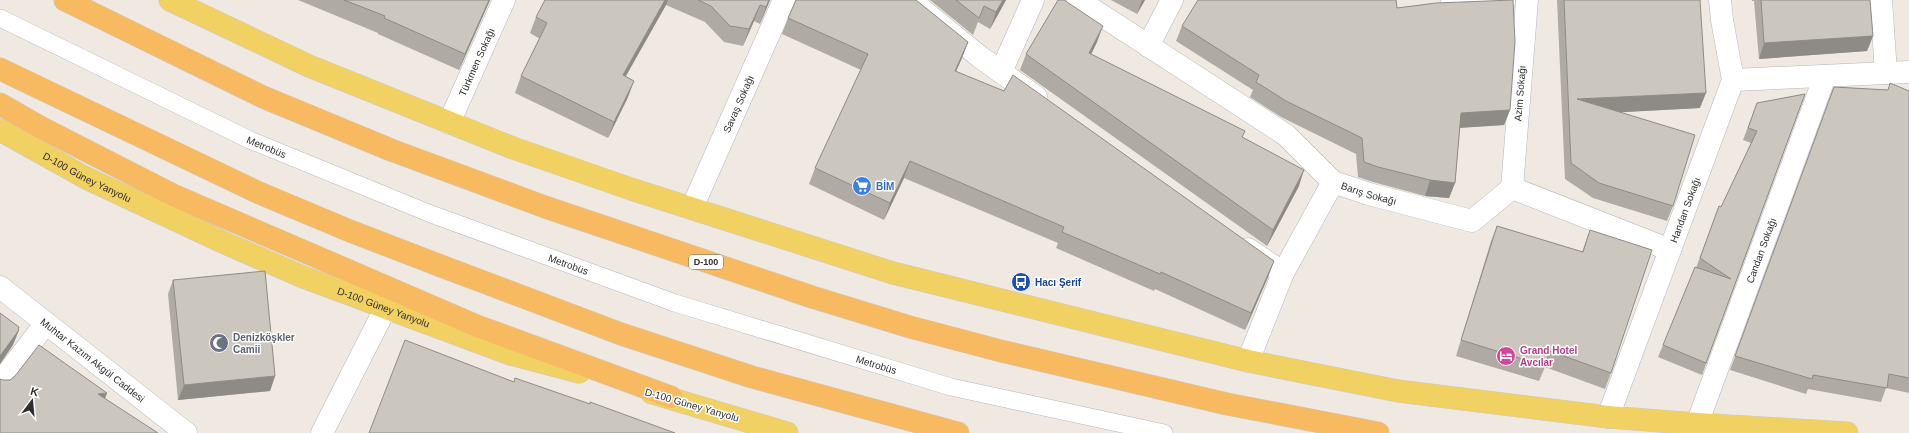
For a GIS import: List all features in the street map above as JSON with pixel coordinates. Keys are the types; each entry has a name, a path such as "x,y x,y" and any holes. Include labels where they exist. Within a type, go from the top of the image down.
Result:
{"highway":[{"name":"D-100","path":"65,0 262,97 391,150 545,207 812,297 910,327 1001,351 1227,404 1378,433"},
{"path":"0,69 257,192 350,231 442,266 621,334 752,377 958,433"},
{"path":"0,104 40,127 173,195 477,326 671,398"}],"main road":[{"path":"184,3 309,66 520,150 631,189 893,272 1248,361 1398,391 1608,416 1697,424 1847,433"},
{"name":"D-100 Güney Yanyolu","path":"0,130 86,178 227,244 303,277 385,309 510,354 671,398 787,433"}],"street":[{"name":"Türkmen Sokağı","path":"449,123 504,0"},
{"name":"Savaş Sokağı","path":"692,208 784,0"},
{"path":"910,0 1001,72 1052,108"},
{"path":"1001,72 1033,0"},
{"name":"Barış Sokağı","path":"1078,0 1286,135 1333,182 1369,194 1472,221 1512,188"},
{"path":"1148,46 1172,0"},
{"path":"1452,0 1527,2"},
{"path":"1720,0 1722,20 1733,80 1909,72"},
{"path":"1881,0 1886,73"},
{"name":"Azim Sokağı","path":"1512,188 1527,2"},
{"name":"Candan Sokağı","path":"1697,424 1825,76"},
{"name":"Handan Sokağı","path":"1608,416 1733,80"},
{"path":"1248,361 1283,274 1333,182"},
{"path":"1512,188 1670,250"},
{"path":"1232,237 1283,274"},
{"name":"Muhtar Kazım Akgül Caddesi","path":"0,287 186,433"},
{"path":"322,433 385,309"},
{"path":"0,383 46,323"}],"lane":[{"name":"Metrobüs","path":"0,18 250,140 431,214 675,303 951,387 1164,433"}],"building":[{"path":"344,0 489,0 465,54 384,18 385,16"},
{"path":"545,0 665,0 623,75 634,81 614,122 521,76 547,23 536,17"},
{"path":"698,0 769,0 766,7 760,5 749,29 730,26 711,6"},
{"path":"796,0 916,0 968,42 955,71 1004,91 1013,75 1274,261 1251,313 1161,272 1160,274 1062,232 1064,227 910,161 890,203 815,168 868,54 788,18"},
{"path":"956,0 1003,0 996,12 984,6 979,18"},
{"path":"1058,0 1064,0 1103,26 1089,53 1245,131 1242,137 1304,170 1273,230 1026,54"},
{"path":"1198,0 1396,0 1397,8 1436,3 1513,0 1515,42 1510,110 1461,113 1455,183 1430,180 1378,167 1364,162 1362,138 1286,101 1256,82 1259,75 1182,26"},
{"path":"1564,0 1700,0 1706,93 1577,99 1695,135 1673,206 1599,183 1571,163"},
{"path":"1761,0 1870,0 1873,36 1764,43"},
{"path":"1890,83 1909,91 1909,378 1889,374 1887,388 1813,375 1812,379 1735,356 1834,87 1888,90"},
{"path":"1805,94 1706,363 1663,345 1695,267 1731,279 1700,258 1719,206 1721,207 1757,131 1748,128 1757,103"},
{"path":"1497,226 1583,252 1590,230 1652,250 1611,373 1550,351 1545,366 1461,340"},
{"name":"Denizköşkler Camii","path":"265,271 275,376 184,385 173,280"},
{"path":"0,313 19,327 19,330 0,356"},
{"path":"405,340 514,382 515,378 590,404 590,402 675,433 369,433"},
{"path":"39,345 107,393 98,394 158,433 0,433 0,379 10,380 15,376"}],"place":[{"name":"BİM","path":"862,186"},
{"name":"Hacı Şerif","path":"1021,282"},
{"name":"Denizköşkler Camii","path":"219,343"},
{"name":"Grand Hotel Avcılar","path":"1506,356"}]}
